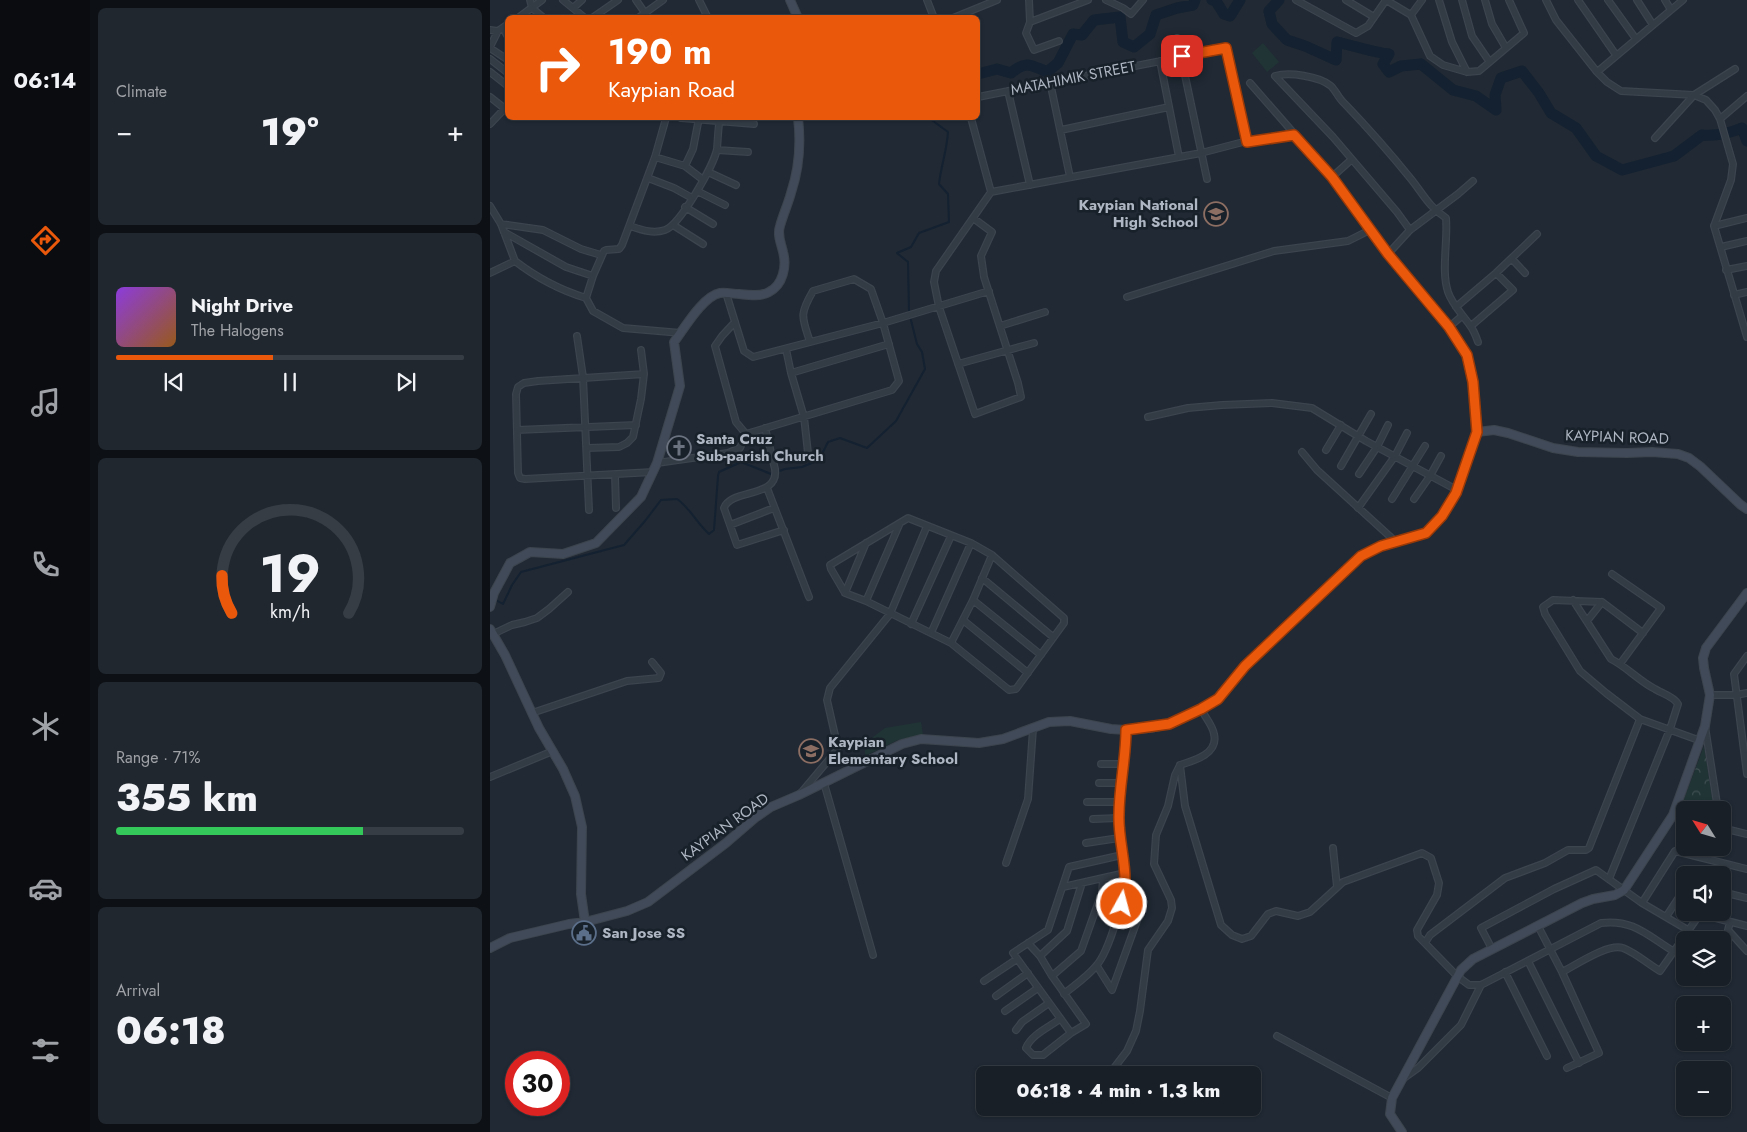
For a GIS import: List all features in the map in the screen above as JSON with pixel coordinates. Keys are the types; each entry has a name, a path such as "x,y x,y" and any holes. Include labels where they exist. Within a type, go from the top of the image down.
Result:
{"street":[{"path":"530,0 532,8 540,15"},
{"path":"522,15 542,0"},
{"path":"563,0 581,15"},
{"path":"573,8 582,0"},
{"path":"596,15 618,0"},
{"path":"636,0 645,13"},
{"path":"642,15 663,0"},
{"path":"699,0 706,15"},
{"path":"790,0 797,15"},
{"path":"927,0 933,15"},
{"path":"960,15 997,0"},
{"path":"1029,0 1030,22 1026,34 1034,50 1059,41"},
{"path":"1030,22 1088,0"},
{"path":"1106,0 1131,14 1143,0"},
{"path":"1120,0 1123,8"},
{"path":"1296,0 1356,33 1368,26 1386,0 1411,15 1430,56 1443,65 1467,72 1479,71 1524,34 1509,0"},
{"path":"1346,0 1374,17"},
{"path":"1411,15 1422,0"},
{"path":"1439,0 1452,42 1467,72"},
{"path":"1462,0 1472,36 1489,61"},
{"path":"1485,0 1492,24 1506,48"},
{"path":"1546,0 1556,20 1607,82 1621,91 1694,95 1706,100 1720,119 1733,164 1731,180 1714,226 1734,295 1744,315 1747,337"},
{"path":"1578,0 1616,56"},
{"path":"1608,0 1636,39"},
{"path":"1637,0 1653,25"},
{"path":"1664,0 1671,10"},
{"path":"1597,72 1683,0"},
{"path":"490,30 503,28"},
{"path":"503,28 490,48 505,58"},
{"path":"1178,38 1206,179"},
{"name":"MATAHIMIK STREET","path":"980,97 1226,48 1247,142"},
{"path":"490,59 505,71"},
{"path":"1160,60 1179,157"},
{"path":"1655,138 1694,95 1735,69"},
{"path":"490,72 505,84"},
{"path":"1410,230 1333,137 1275,76 1284,74 1299,75 1330,85 1343,102 1370,130 1434,210 1446,218 1448,292 1462,316 1471,326 1478,342"},
{"path":"1050,82 1070,177"},
{"path":"1250,83 1332,177 1388,254 1449,327 1467,355 1473,382 1477,432"},
{"path":"1008,90 1030,185"},
{"path":"1720,119 1747,96"},
{"path":"490,97 505,105"},
{"path":"1061,130 1169,106"},
{"path":"491,123 505,107"},
{"path":"586,298 602,255 606,250 619,249 621,247 648,178 665,120"},
{"path":"685,166 693,149 699,120"},
{"path":"630,226 648,232 664,230 673,225 708,172 717,150 720,120 754,124"},
{"path":"490,607 494,593 510,563 530,552 563,554 596,543 640,497 657,463 680,386 674,342 703,303 711,296 719,293 756,295 768,293 776,287 782,277 784,266 784,254 779,238 779,227 792,192 796,173 800,136 798,120"},
{"path":"972,120 990,192"},
{"path":"973,218 992,232 981,256 984,277 1021,397 975,414 939,307 934,282 936,272 990,192 1201,153 1247,142 1294,135"},
{"path":"717,150 748,152"},
{"path":"655,158 685,166 702,179"},
{"path":"1332,177 1351,160"},
{"path":"708,172 736,185"},
{"path":"648,178 674,188 692,198"},
{"path":"1388,254 1410,230 1473,181"},
{"path":"697,191 725,205"},
{"path":"490,206 501,224 516,260 529,272 561,290 586,298 593,311 623,328 681,333"},
{"path":"685,207 713,224"},
{"path":"1714,226 1747,218"},
{"path":"501,224 543,230 580,248 602,255"},
{"path":"673,225 703,244"},
{"path":"1127,297 1274,251 1348,241 1370,230"},
{"path":"504,232 566,267 593,276"},
{"path":"1456,306 1496,274 1537,234"},
{"path":"1721,247 1747,241"},
{"path":"1512,259 1525,273"},
{"path":"490,273 516,260"},
{"path":"1726,270 1747,266"},
{"path":"1471,326 1513,290 1496,274"},
{"path":"657,463 728,453 740,448 746,434 892,390 899,381 883,323 871,289 854,280 813,291 803,306 803,320 810,342"},
{"path":"726,293 744,352 753,357 883,323 989,291"},
{"path":"1734,295 1747,292"},
{"path":"1000,326 1045,312"},
{"path":"1449,327 1462,316"},
{"path":"735,322 715,346 736,422 746,434"},
{"path":"577,336 583,377 589,510"},
{"path":"958,364 1034,343"},
{"path":"791,373 889,344"},
{"path":"786,348 804,417 808,453"},
{"path":"587,448 619,447 633,437 644,374 641,350"},
{"path":"644,374 538,381 524,383 518,387 516,394 518,473 520,478 525,479 653,472"},
{"path":"1148,417 1188,408 1222,405 1272,403 1312,408 1358,437 1457,490"},
{"path":"1341,466 1372,414"},
{"path":"517,430 636,425"},
{"path":"1326,450 1341,425"},
{"path":"1359,474 1377,447 1388,425"},
{"path":"765,428 775,473 767,488 726,503 724,508 737,546 784,530"},
{"name":"KAYPIAN ROAD","path":"490,948 510,938 585,922 627,911 648,902 771,807 799,796 902,744 933,739 979,743 1003,739 1049,722 1070,721 1126,730 1169,724 1201,709 1218,699 1245,666 1361,556 1381,546 1426,533 1442,516 1457,490 1477,432 1494,430 1553,448 1578,452 1668,452 1678,454 1689,458 1701,467 1741,506 1747,509"},
{"path":"1358,508 1395,456 1407,433"},
{"path":"1392,499 1425,446"},
{"path":"1302,452 1317,470 1396,542"},
{"path":"1414,499 1441,456"},
{"path":"615,474 616,508"},
{"path":"767,488 809,597"},
{"path":"730,525 774,508"},
{"path":"908,518 927,526 992,555 1064,618 1064,623 1016,688 1009,690 951,643 866,601 845,593 831,569 830,565 908,518"},
{"path":"866,601 900,522"},
{"path":"799,796 837,750 827,700 830,688 890,614 927,526"},
{"path":"911,624 951,536"},
{"path":"845,593 866,543"},
{"path":"931,634 971,544"},
{"path":"951,643 973,600 992,555"},
{"path":"1612,574 1661,608 1620,664"},
{"path":"982,578 1053,638"},
{"path":"568,592 537,618 492,631 532,714 553,750 575,796 582,827 582,894 585,922"},
{"path":"1402,1132 1390,1114 1392,1098 1461,970 1473,959 1582,903 1592,899 1615,895 1624,890 1673,815 1705,726 1710,695 1703,658 1706,648 1747,592"},
{"path":"973,600 1041,655"},
{"path":"1642,633 1602,602 1553,600 1543,607 1545,614 1580,671 1640,719 1701,741"},
{"path":"1573,600 1611,660 1620,664 1653,688 1674,699 1678,704 1670,729 1609,879"},
{"path":"1586,621 1602,602"},
{"path":"963,620 1028,672"},
{"path":"1747,656 1734,674 1747,774"},
{"path":"532,714 627,681 659,678 661,673 652,662"},
{"path":"1710,695 1747,693"},
{"path":"1116,1066 1127,1051 1136,1031 1148,950 1168,921 1172,908 1171,900 1154,864 1156,835 1168,806 1175,775 1180,765 1200,759 1214,745 1215,734 1201,709"},
{"path":"1425,943 1430,935 1505,878 1545,863 1568,850 1586,850 1590,848 1640,719"},
{"path":"1705,726 1717,801"},
{"path":"1006,863 1028,799 1033,729"},
{"path":"1064,994 1097,966 1104,954 1122,904 1125,873 1119,838 1118,818 1122,764 1126,751 1126,730"},
{"path":"490,777 553,750"},
{"path":"1101,764 1122,764"},
{"path":"1180,765 1185,806 1216,909 1221,925 1232,935 1242,938 1251,936 1268,914 1276,911 1298,916 1310,912 1343,882 1422,852 1431,858 1440,883 1437,895 1417,930 1418,936 1468,985 1481,985 1601,923 1615,921 1630,924 1673,951"},
{"path":"824,782 873,955"},
{"path":"1099,783 1120,784"},
{"path":"1087,802 1119,802"},
{"path":"1093,819 1118,818"},
{"path":"1731,830 1747,834"},
{"path":"1086,843 1119,838"},
{"path":"1333,848 1336,888"},
{"path":"1642,903 1675,851 1747,869"},
{"path":"1070,1033 1013,953 1048,930 1069,867 1122,855"},
{"path":"1492,949 1481,928 1596,870 1642,903 1688,930"},
{"path":"1063,887 1125,873"},
{"path":"1052,976 1081,951 1102,892 1103,879"},
{"path":"1040,956 1067,931 1082,883"},
{"path":"1731,894 1747,898"},
{"path":"1666,917 1676,902"},
{"path":"1097,966 1112,990 1141,910 1122,904"},
{"path":"1562,972 1605,950 1617,947 1624,949 1660,971 1700,914 1747,926"},
{"path":"1730,922 1728,930 1747,952"},
{"path":"1538,926 1562,972 1599,1053 1567,1068"},
{"path":"1028,943 1040,956 1086,1024 1070,1033 1043,1055 1033,1055 1026,1048 1028,1043 1037,1034 1060,1019"},
{"path":"984,981 1017,958"},
{"path":"1528,961 1579,1063"},
{"path":"1505,972 1547,1056"},
{"path":"996,996 1028,973"},
{"path":"1401,1080 1418,1068 1461,1025 1481,985"},
{"path":"1005,1011 1038,988"},
{"path":"1016,1030 1022,1022 1049,1003"},
{"path":"1278,1036 1392,1098"}],"green space":[{"path":"1263,43 1279,62 1267,72 1252,53"},
{"path":"921,722 923,735 898,740 865,756 865,743 885,728"},
{"path":"1704,746 1713,801 1683,801"}],"waterway":[{"path":"980,73 997,69 1011,73 1025,65 1037,67 1047,72 1058,63 1073,34 1082,35 1094,20 1120,17 1123,42 1134,47 1150,34 1156,15 1193,5 1195,0"},
{"path":"1212,0 1216,1 1224,14 1230,16 1240,0"},
{"path":"1279,0 1269,11 1272,24 1287,40 1336,60 1337,42 1389,54 1383,64 1389,72 1401,66 1421,64 1453,90 1476,96 1496,110 1495,95 1501,78 1522,71 1551,113 1576,128 1596,156 1622,170 1674,156 1702,135 1722,134 1742,128 1747,141"},
{"path":"909,311 908,262 897,253 911,247 919,233 949,222 948,194 939,184 948,132 932,120"},
{"path":"494,599 503,604 521,572 624,545 661,500 677,499 709,534 714,530 719,472 741,462 771,474 785,469 802,467 819,460 828,442 840,438 867,448 896,421 925,369 922,352 917,344 911,320"}],"place":[{"name":"Kaypian National High School","path":"1216,214"},
{"name":"Santa Cruz Sub-parish Church","path":"679,448"},
{"name":"Kaypian Elementary School","path":"811,751"},
{"name":"San Jose SS","path":"584,933"}],"route":[{"path":"1122,904 1125,873 1119,838 1119,802 1122,764 1126,751 1126,730 1169,724 1218,699 1245,666 1361,556 1381,546 1426,533 1442,516 1456,493 1477,432 1473,382 1467,355 1449,327 1388,254 1332,177 1294,135 1247,142 1226,48 1182,56"}]}
